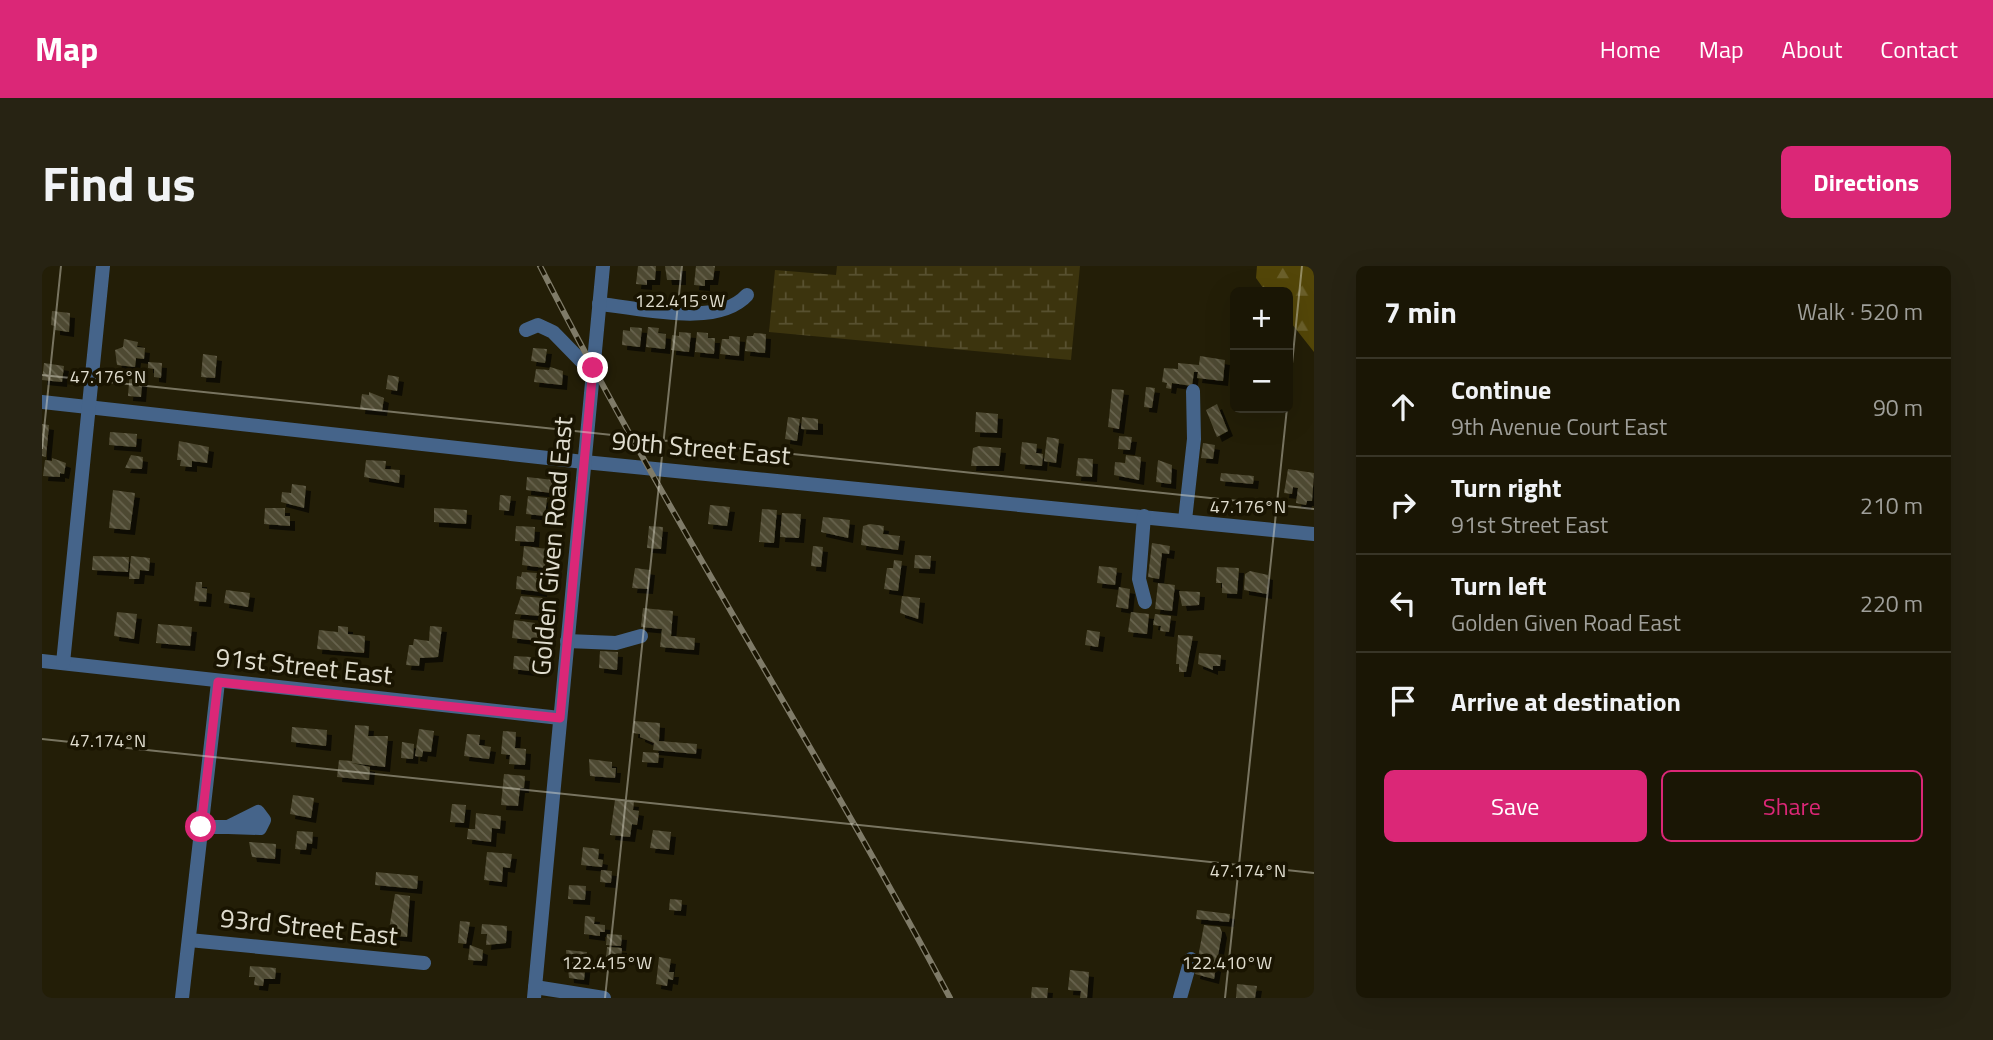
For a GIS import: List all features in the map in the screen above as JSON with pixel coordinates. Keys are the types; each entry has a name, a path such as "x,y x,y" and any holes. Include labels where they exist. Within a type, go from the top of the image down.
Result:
{"street":[{"path":"63,663 103,266"},
{"name":"Golden Given Road East","path":"534,993 603,266"},
{"path":"599,304 714,313 738,305 747,295"},
{"path":"526,330 538,325 554,331 593,373"},
{"path":"1185,520 1194,439 1193,391"},
{"name":"90th Street East","path":"42,402 584,461 1314,534"},
{"path":"1144,516 1139,579 1144,602"},
{"path":"567,641 616,643 641,636"},
{"name":"91st Street East","path":"42,662 560,718"},
{"path":"182,998 218,682"},
{"path":"201,827 228,827"},
{"name":"93rd Street East","path":"188,940 424,963"},
{"path":"1180,998 1191,959"},
{"path":"534,993 604,998"}],"green space":[{"path":"837,266 1080,266 1071,360 769,332 775,270 836,275"},
{"path":"1257,266 1314,266 1314,352 1293,325 1293,287 1262,287 1256,278"}],"building":[{"path":"638,266 656,266 655,280 647,280 647,285 636,284"},
{"path":"665,266 681,266 681,280 667,280"},
{"path":"696,266 715,266 713,280 705,280 705,286 694,285"},
{"path":"52,311 70,313 69,332 55,330 55,326 51,325"},
{"path":"630,327 642,328 640,347 622,345 623,330 630,331"},
{"path":"648,327 659,328 658,333 666,334 665,349 646,347"},
{"path":"679,332 691,333 689,352 671,350 672,335 679,336"},
{"path":"697,332 708,333 708,338 715,338 714,354 695,352"},
{"path":"754,333 766,334 765,353 745,351 747,336 753,336"},
{"path":"729,336 740,337 739,356 720,354 722,339 729,339"},
{"path":"124,339 138,342 137,347 145,348 144,359 136,358 135,367 117,365 115,350 123,347"},
{"path":"533,348 547,349 545,363 531,361"},
{"path":"203,354 217,356 215,378 201,377"},
{"path":"1200,356 1225,360 1223,381 1197,378 1198,372 1194,372 1192,386 1172,383 1171,389 1166,388 1167,383 1162,382 1164,368 1178,369 1178,363 1199,365"},
{"path":"148,362 162,363 161,378 154,377 154,369 148,368"},
{"path":"44,363 64,366 62,382 42,380"},
{"path":"550,367 563,371 562,385 534,382 536,369 549,370"},
{"path":"130,370 143,371 141,397 128,396"},
{"path":"388,375 399,377 397,391 386,389"},
{"path":"1146,387 1155,388 1152,408 1144,407"},
{"path":"1112,389 1124,390 1119,429 1108,427"},
{"path":"369,392 384,398 382,411 360,409 362,394 369,395"},
{"path":"1217,404 1228,431 1217,437 1206,410"},
{"path":"976,412 998,414 997,433 975,432"},
{"path":"788,417 800,419 797,441 785,439"},
{"path":"802,417 818,419 818,430 801,429"},
{"path":"42,424 49,425 46,457 42,456"},
{"path":"110,432 137,434 136,447 109,445"},
{"path":"1119,436 1132,437 1130,450 1118,449"},
{"path":"1047,437 1059,439 1056,463 1044,461"},
{"path":"179,441 209,447 207,463 192,461 192,467 180,466 181,460 177,460"},
{"path":"1022,442 1037,444 1036,453 1043,454 1042,466 1020,464"},
{"path":"1203,443 1215,445 1213,459 1201,458"},
{"path":"973,448 1001,448 999,466 971,466"},
{"path":"131,455 143,457 142,469 125,468"},
{"path":"1126,455 1141,457 1139,480 1114,475 1115,462 1125,463"},
{"path":"52,458 66,463 64,474 60,473 60,477 43,476 45,460 52,461"},
{"path":"1078,458 1093,459 1092,477 1076,476"},
{"path":"366,460 386,461 385,469 400,470 399,483 364,477"},
{"path":"1158,460 1172,465 1171,484 1156,482"},
{"path":"1288,469 1314,473 1312,501 1307,501 1306,505 1296,503 1298,488 1293,487 1292,494 1284,493"},
{"path":"1221,473 1254,476 1253,484 1220,481"},
{"path":"527,477 553,480 552,493 526,490"},
{"path":"292,484 306,486 304,508 281,502 282,492 291,493"},
{"path":"113,490 135,493 130,530 109,528"},
{"path":"500,495 511,496 509,511 499,510"},
{"path":"528,496 547,498 545,516 526,514"},
{"path":"710,505 730,507 727,526 708,524"},
{"path":"265,508 285,508 285,516 290,516 290,526 264,524"},
{"path":"434,508 467,510 466,524 434,522"},
{"path":"762,509 777,510 774,543 759,542"},
{"path":"782,513 801,514 799,538 780,537"},
{"path":"823,517 850,520 848,538 821,532"},
{"path":"516,526 535,527 534,542 515,541"},
{"path":"649,526 663,527 661,549 647,548"},
{"path":"863,526 884,526 883,534 900,536 898,550 861,545"},
{"path":"1152,543 1170,546 1169,554 1162,553 1159,579 1148,577"},
{"path":"524,546 547,549 545,568 522,565"},
{"path":"813,546 823,547 821,567 811,566"},
{"path":"915,555 931,556 930,569 914,568"},
{"path":"93,556 129,557 128,572 92,570"},
{"path":"131,556 150,558 149,571 140,570 139,579 129,579"},
{"path":"894,560 902,561 898,591 884,589 887,568 893,568"},
{"path":"1099,566 1117,568 1115,585 1097,583"},
{"path":"1217,567 1239,568 1237,594 1222,593 1222,583 1216,583"},
{"path":"635,568 650,570 648,589 632,588"},
{"path":"1250,571 1268,575 1267,594 1244,590 1245,574"},
{"path":"522,572 537,573 536,578 544,579 542,592 516,589 517,576 521,577"},
{"path":"196,582 202,582 202,588 207,589 206,602 194,601"},
{"path":"1158,583 1175,585 1172,611 1155,609"},
{"path":"1119,587 1130,589 1128,609 1116,607"},
{"path":"226,590 250,593 248,607 224,603"},
{"path":"1179,591 1200,592 1199,605 1182,606"},
{"path":"521,596 543,598 541,616 515,614"},
{"path":"902,596 920,598 918,619 900,613"},
{"path":"643,608 673,611 671,636 695,638 694,650 660,647 662,629 641,627"},
{"path":"117,612 137,614 134,639 114,636"},
{"path":"1131,612 1149,614 1147,634 1128,632"},
{"path":"1155,614 1171,616 1169,632 1160,631 1161,626 1153,625"},
{"path":"514,620 535,623 534,629 540,629 538,641 512,638"},
{"path":"158,624 192,627 190,646 156,643"},
{"path":"338,626 348,627 348,634 365,636 364,653 317,649 319,630 338,632"},
{"path":"430,626 442,627 438,657 420,658 419,666 406,665 409,645 413,645 414,639 429,641"},
{"path":"1087,630 1100,632 1098,647 1085,645"},
{"path":"1178,635 1193,636 1186,672 1179,672 1179,664 1176,664"},
{"path":"600,651 618,652 617,670 599,668"},
{"path":"1199,653 1221,655 1220,666 1213,666 1213,670 1198,664"},
{"path":"514,656 531,657 529,671 513,669"},
{"path":"634,721 660,723 659,741 697,744 696,754 653,750 654,743 640,737 640,734 633,733"},
{"path":"355,725 369,726 368,736 388,736 385,767 351,763 370,767 369,780 337,777 339,760 352,761"},
{"path":"292,727 327,730 326,746 291,742"},
{"path":"419,729 434,731 431,752 423,751 422,757 415,756"},
{"path":"503,731 516,732 515,748 526,749 525,765 509,764 510,755 501,754"},
{"path":"467,734 480,735 479,745 491,747 489,759 464,756"},
{"path":"402,742 414,744 413,759 401,758"},
{"path":"643,752 659,753 658,763 642,762"},
{"path":"589,759 612,762 612,768 616,768 615,778 590,776"},
{"path":"504,774 525,776 524,788 520,788 518,806 501,805"},
{"path":"293,795 314,798 311,818 290,814"},
{"path":"615,800 634,802 633,810 639,811 637,825 632,824 630,837 610,835"},
{"path":"452,804 466,805 464,823 450,822"},
{"path":"476,813 501,816 500,829 492,828 491,842 467,839 468,829 475,829"},
{"path":"653,830 671,832 669,850 650,848"},
{"path":"297,831 313,832 312,844 307,843 306,850 295,849"},
{"path":"249,842 276,844 275,859 252,857"},
{"path":"583,847 599,849 598,859 603,860 602,867 581,865"},
{"path":"487,852 512,854 510,868 503,867 502,882 484,880"},
{"path":"601,870 612,871 611,883 600,882"},
{"path":"376,872 418,876 417,889 375,885"},
{"path":"569,885 586,886 585,900 568,899"},
{"path":"395,894 410,896 407,937 388,935"},
{"path":"670,899 682,900 681,911 669,910"},
{"path":"1197,910 1230,914 1229,922 1196,919"},
{"path":"585,916 595,917 594,924 605,925 605,932 600,932 600,936 584,934"},
{"path":"460,921 470,922 466,944 458,943"},
{"path":"482,924 507,926 506,943 486,945 487,934 481,934"},
{"path":"1204,925 1220,927 1222,933 1214,979 1195,974"},
{"path":"607,934 622,935 621,946 606,945"},
{"path":"470,945 483,950 482,961 468,960"},
{"path":"607,947 622,948 621,959 606,958"},
{"path":"566,950 587,952 584,980 569,978"},
{"path":"659,957 671,959 669,972 674,972 673,980 668,979 667,986 656,984"},
{"path":"250,966 276,968 275,979 264,979 263,986 254,985 255,977 249,977"},
{"path":"1070,970 1089,972 1087,998 1080,998 1081,991 1068,990"},
{"path":"1237,984 1257,986 1255,998 1236,998"},
{"path":"1032,987 1048,988 1047,998 1031,998"}],"railway":[{"path":"540,266 639,451 849,815 950,998"}],"route":[{"path":"201,827 218,682 560,718 593,368"}]}
